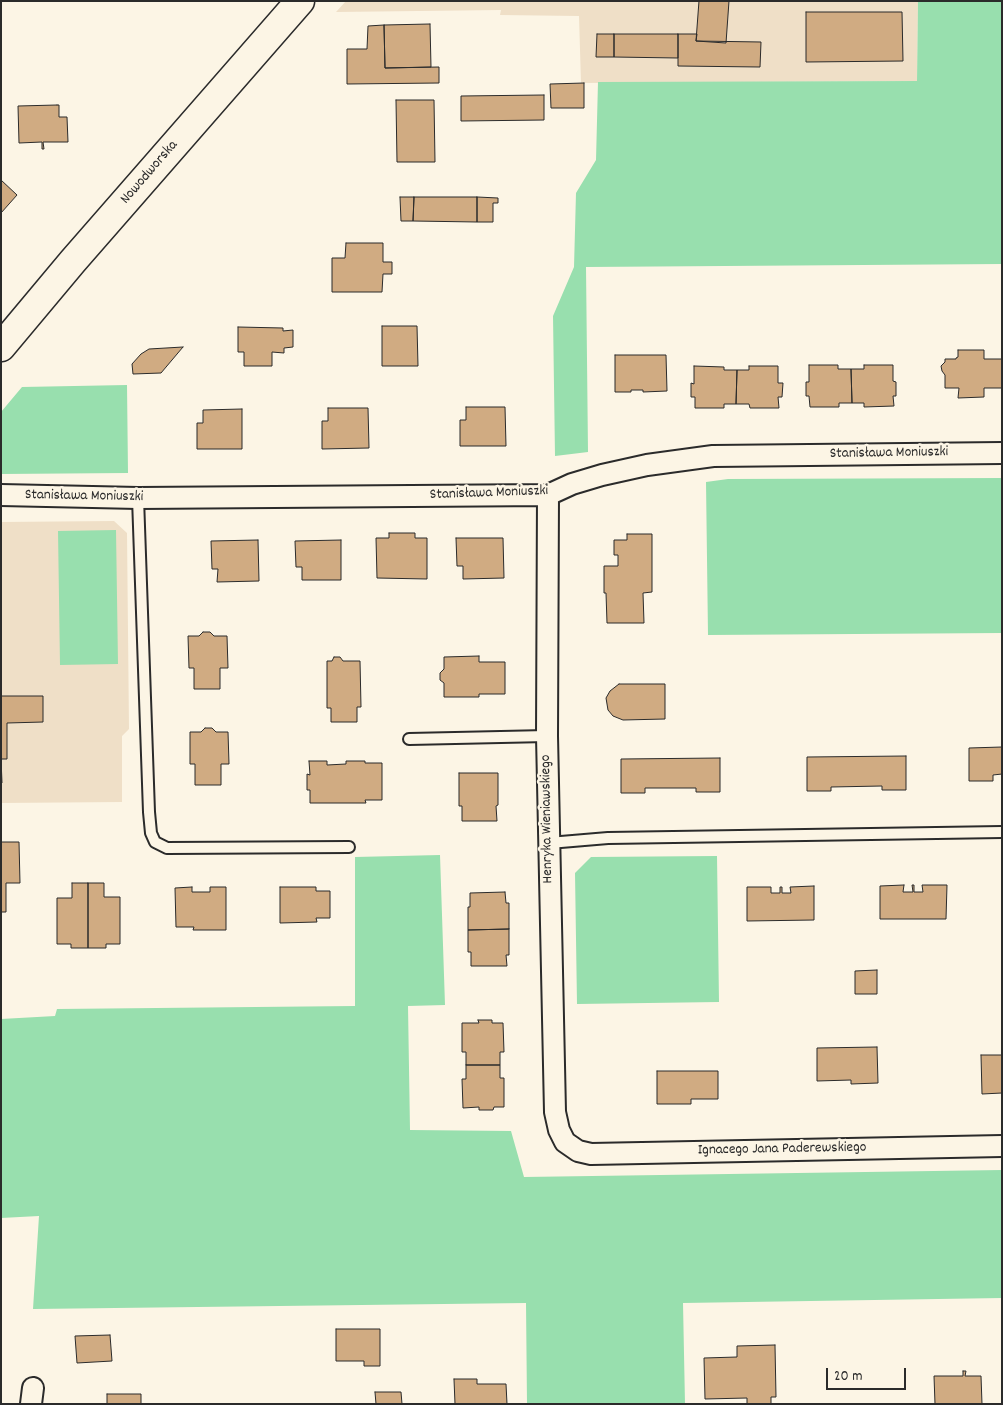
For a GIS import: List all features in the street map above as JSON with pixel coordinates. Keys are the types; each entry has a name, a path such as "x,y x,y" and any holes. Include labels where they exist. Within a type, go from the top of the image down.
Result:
{"main road":[{"name":"Nowodworska","path":"1,346 300,1"}],"street":[{"name":"Stanisława Moniuszki","path":"1,495 138,498 548,495 572,484 602,475 647,465 713,456 1002,453"},
{"name":"Henryka Wieniawskiego","path":"548,495 548,843 555,1112 565,1142"},
{"name":"Ignacego Jana Paderewskiego","path":"565,1142 578,1151 591,1154 1002,1146"}],"lane":[{"path":"138,498 149,812 151,833 155,842 167,848 349,847"},
{"path":"409,739 547,736"},
{"path":"548,843 608,838 1002,832"}],"shaded area":[{"path":"346,1 918,1 917,81 581,83 579,16 500,15 501,10 336,12"},
{"path":"114,521 127,533 129,729 122,736 122,802 1,803 1,522"}],"green space":[{"path":"918,1 1002,1 1002,264 586,267 588,452 555,456 553,316 574,267 576,193 596,160 598,82 917,81"},
{"path":"127,385 128,473 1,474 1,412 22,387"},
{"path":"1002,478 1002,633 708,635 706,482 728,479"},
{"path":"116,530 118,664 60,665 58,531"},
{"path":"440,855 445,1005 408,1006 410,1130 511,1131 524,1177 1002,1170 1002,1298 683,1303 685,1404 527,1404 526,1303 33,1309 39,1216 1,1218 1,1019 55,1016 57,1009 355,1006 355,857"},
{"path":"717,856 719,1002 577,1004 575,873 591,857"}],"building":[{"path":"699,1 729,1 726,43 696,41"},
{"path":"806,12 902,12 903,61 806,62"},
{"path":"430,24 431,67 385,68 384,25"},
{"path":"384,25 385,68 439,67 439,83 347,84 347,49 367,49 368,26"},
{"path":"597,34 614,34 614,57 596,57"},
{"path":"614,34 678,34 678,58 614,57"},
{"path":"678,34 697,34 696,41 761,42 760,67 678,66"},
{"path":"584,83 584,108 551,108 550,84"},
{"path":"544,95 544,120 461,121 461,96"},
{"path":"396,100 434,100 435,162 397,162"},
{"path":"59,105 59,117 67,117 68,142 43,142 44,149 42,149 42,142 19,143 18,106"},
{"path":"1,180 17,195 1,213"},
{"path":"400,197 414,197 413,221 401,221"},
{"path":"414,197 477,197 477,222 413,221"},
{"path":"477,197 498,198 498,203 493,203 493,222 477,222"},
{"path":"346,243 383,243 383,262 392,262 392,274 383,274 382,292 332,292 332,258 345,258"},
{"path":"382,326 417,326 418,366 382,366"},
{"path":"238,327 283,328 283,331 293,330 293,347 284,348 284,353 272,352 272,366 244,366 244,352 238,352"},
{"path":"183,347 161,373 133,374 132,364 141,354 149,349"},
{"path":"958,350 984,350 984,359 1002,359 1002,388 984,388 984,397 958,398 959,388 945,388 945,375 941,366 945,359 956,359 958,357"},
{"path":"615,355 666,355 667,391 643,392 643,390 631,390 631,392 615,392"},
{"path":"809,365 838,365 838,369 851,369 852,403 839,403 839,407 810,407 809,396 806,396 806,382 809,382"},
{"path":"864,365 893,365 893,381 896,382 896,396 893,396 894,406 864,407 864,403 852,403 851,369 864,369"},
{"path":"694,366 724,367 724,370 737,370 736,404 724,404 724,408 695,408 695,397 691,397 691,383 694,384"},
{"path":"749,366 778,366 778,383 783,383 782,397 778,397 779,408 750,408 749,404 736,404 737,370 749,370"},
{"path":"466,407 505,407 506,446 460,446 460,420 466,420"},
{"path":"328,408 368,408 369,448 322,449 322,421 328,421"},
{"path":"242,409 242,449 197,449 197,423 203,423 203,410"},
{"path":"389,533 415,533 415,538 427,538 427,579 377,578 376,538 389,538"},
{"path":"627,534 652,534 652,592 643,593 644,623 607,623 604,566 618,566 618,555 614,555 614,540 627,540"},
{"path":"456,538 503,538 504,578 463,579 463,566 457,566"},
{"path":"258,540 259,581 217,582 218,569 212,569 211,541"},
{"path":"341,540 341,580 302,580 302,567 296,567 295,541"},
{"path":"203,632 210,632 214,636 227,636 228,668 220,668 220,689 194,689 194,668 189,668 188,636 199,636"},
{"path":"479,656 479,662 505,662 505,694 479,694 479,697 444,697 444,683 440,680 440,673 444,669 444,657"},
{"path":"334,657 340,657 343,661 360,661 361,707 357,707 357,722 331,722 331,708 327,708 327,661 332,661"},
{"path":"619,684 665,684 665,719 623,720 613,716 608,710 606,698 610,691"},
{"path":"1,696 43,696 43,722 7,723 7,759 1,759"},
{"path":"205,728 212,728 216,732 228,732 229,764 221,764 221,785 195,785 195,764 190,764 190,732 201,732"},
{"path":"1002,747 1002,774 993,775 993,781 969,781 969,748"},
{"path":"906,756 906,790 882,790 882,786 831,787 831,791 807,791 807,757"},
{"path":"720,758 720,792 696,792 696,788 645,788 645,793 621,793 621,759"},
{"path":"309,761 327,761 327,765 346,764 346,761 382,763 382,800 365,800 366,803 310,803 310,790 307,790 307,774 310,775"},
{"path":"459,773 498,773 497,821 462,821 462,806 459,806"},
{"path":"1,842 19,842 20,883 6,883 6,912 1,912"},
{"path":"72,883 88,883 88,948 71,948 71,944 57,944 57,898 72,898"},
{"path":"88,883 104,883 104,897 120,897 120,944 106,944 106,948 88,948"},
{"path":"904,885 903,892 913,892 912,885 914,885 914,892 923,892 922,885 947,885 946,919 880,919 880,886"},
{"path":"814,886 814,920 747,921 747,887 771,887 771,893 780,893 780,887 782,887 782,893 791,893 790,887"},
{"path":"192,887 192,892 210,892 210,887 226,887 226,930 193,930 194,927 176,927 175,888"},
{"path":"280,887 316,887 316,891 330,891 330,918 316,918 317,922 280,923"},
{"path":"505,892 506,903 509,903 509,929 468,930 470,893"},
{"path":"509,929 509,955 506,955 507,966 471,966 471,952 468,952 468,930"},
{"path":"877,970 877,994 855,994 855,971"},
{"path":"478,1020 492,1020 492,1023 503,1023 504,1052 500,1052 500,1065 466,1065 466,1052 462,1052 462,1023 479,1023"},
{"path":"877,1047 878,1083 851,1084 851,1080 817,1081 817,1048"},
{"path":"981,1055 1002,1055 1002,1093 982,1094"},
{"path":"466,1065 500,1065 500,1078 504,1078 504,1107 494,1107 493,1110 479,1110 479,1107 463,1108 462,1079 466,1079"},
{"path":"657,1071 718,1071 718,1099 691,1099 691,1104 657,1104"},
{"path":"336,1329 380,1329 380,1366 364,1366 364,1361 336,1361"},
{"path":"110,1335 112,1361 77,1363 75,1336"},
{"path":"775,1345 776,1397 771,1397 771,1404 747,1404 747,1398 705,1399 704,1358 737,1357 737,1346"},
{"path":"963,1371 966,1371 965,1376 981,1376 982,1404 935,1404 934,1376 963,1376"},
{"path":"454,1379 477,1379 477,1384 506,1384 507,1404 455,1404"},
{"path":"375,1392 401,1392 402,1404 376,1404"},
{"path":"107,1394 141,1394 141,1404 107,1404"}]}
